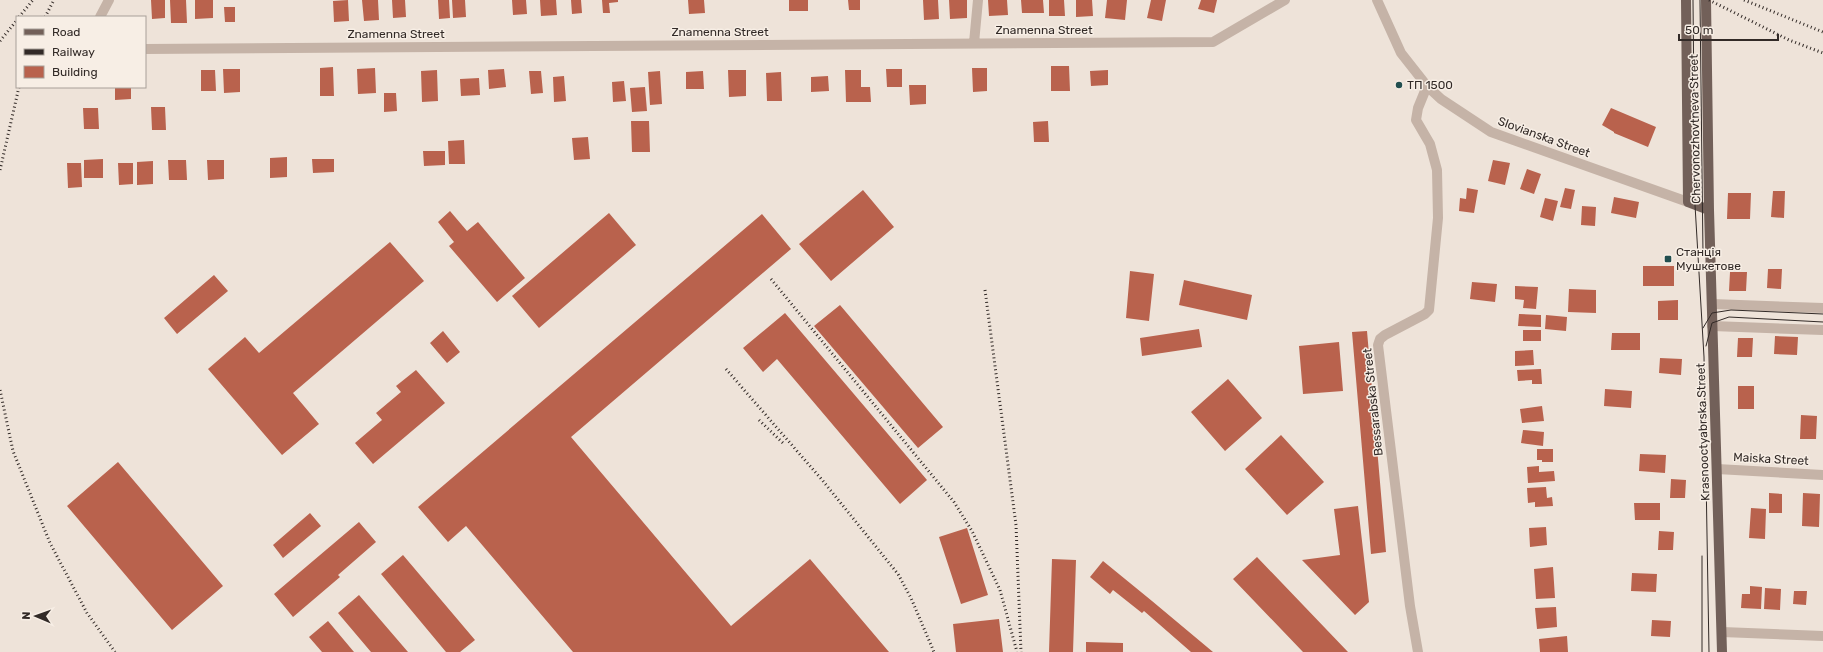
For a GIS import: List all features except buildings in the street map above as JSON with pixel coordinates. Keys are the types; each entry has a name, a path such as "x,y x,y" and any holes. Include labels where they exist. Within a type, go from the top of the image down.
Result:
{"main road":[{"name":"Chervonozhovtneva Street","path":"1686,0 1688,202"},
{"name":"Chervonozhovtneva Street","path":"1706,0 1709,210"},
{"path":"1688,202 1709,210"},
{"name":"Krasnooctyabrska Street","path":"1709,210 1722,652"}],"street":[{"path":"101,16 109,0"},
{"path":"974,44 978,0"},
{"name":"Znamenna Street","path":"146,49 1213,42 1285,0"},
{"name":"Slovianska Street","path":"1377,0 1401,53 1427,86 1441,99 1490,132 1688,202"},
{"name":"Bessarabska Street","path":"1418,652 1410,606 1378,345 1380,339 1384,335 1426,314 1429,310 1438,218 1437,170 1430,144 1416,120 1418,108 1427,86"},
{"path":"1712,304 1823,308"},
{"path":"1712,326 1823,330"},
{"name":"Maiska Street","path":"1717,469 1823,475"},
{"path":"1722,632 1823,636"}],"tram line":[{"path":"1693,0 1695,205 1704,357 1709,652"},
{"path":"1700,0 1703,254"},
{"path":"1703,328 1712,313 1731,310 1823,314"},
{"path":"1706,346 1712,323 1729,317 1823,322"},
{"path":"1702,556 1702,652"}],"railway":[{"path":"20,16 33,0"},
{"path":"46,16 54,0"},
{"path":"1709,0 1789,40 1823,53"},
{"path":"1744,0 1823,32"},
{"path":"0,41 16,21"},
{"path":"0,170 19,88"},
{"path":"771,279 954,502 972,531 1000,590 1017,652"},
{"path":"985,290 1016,525 1021,652"},
{"path":"726,369 823,481 898,574 911,598 934,652"},
{"path":"0,390 13,451 50,543 87,613 115,652"},
{"path":"759,420 784,444"}],"place":[{"name":"ТП 1500","path":"1399,85"},
{"name":"Станція Мушкетове","path":"1668,259"}]}
